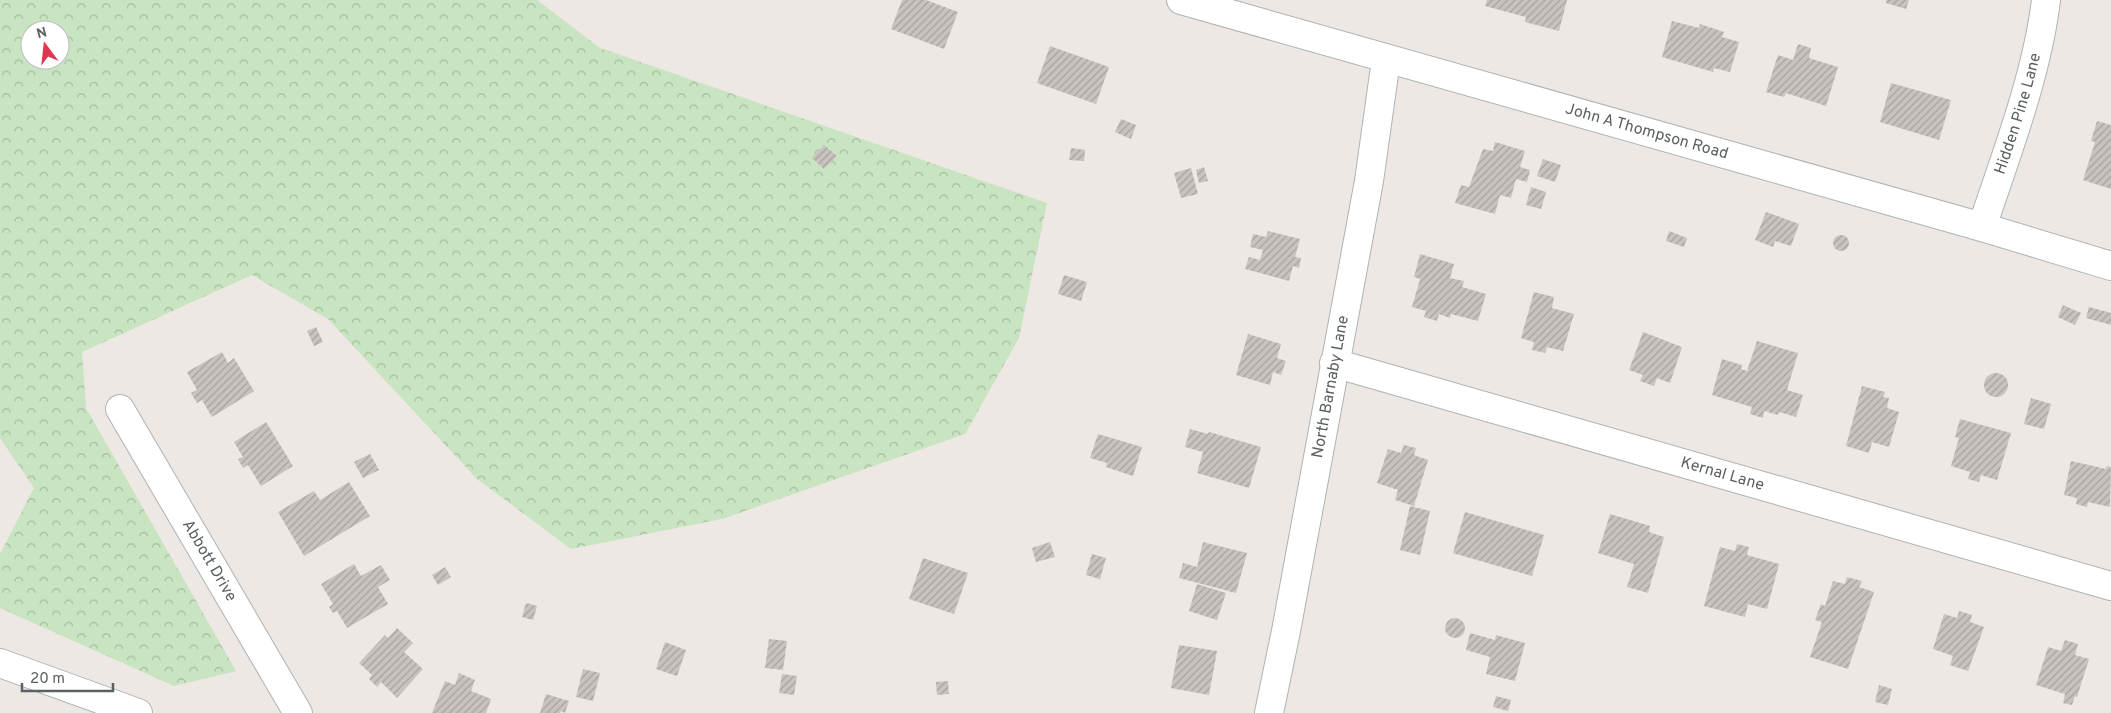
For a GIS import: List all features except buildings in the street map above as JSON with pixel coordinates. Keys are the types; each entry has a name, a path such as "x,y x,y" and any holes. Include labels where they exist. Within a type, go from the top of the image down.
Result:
{"street":[{"name":"John A Thompson Road","path":"1181,0 1386,60 1982,227 2111,266"},
{"name":"Hidden Pine Lane","path":"1982,227 2016,123 2033,61 2046,0"},
{"name":"North Barnaby Lane","path":"1269,713 1286,631 1369,181 1386,60"},
{"name":"Kernal Lane","path":"1334,363 2111,586"},
{"name":"Abbott Drive","path":"120,409 298,713"},
{"path":"0,662 138,713"}],"green space":[{"path":"0,0 537,0 600,48 1047,203 1019,338 965,434 722,519 571,549 477,479 328,319 252,275 82,352 86,408 236,671 174,686 0,608 0,554 34,488 0,438"}]}
